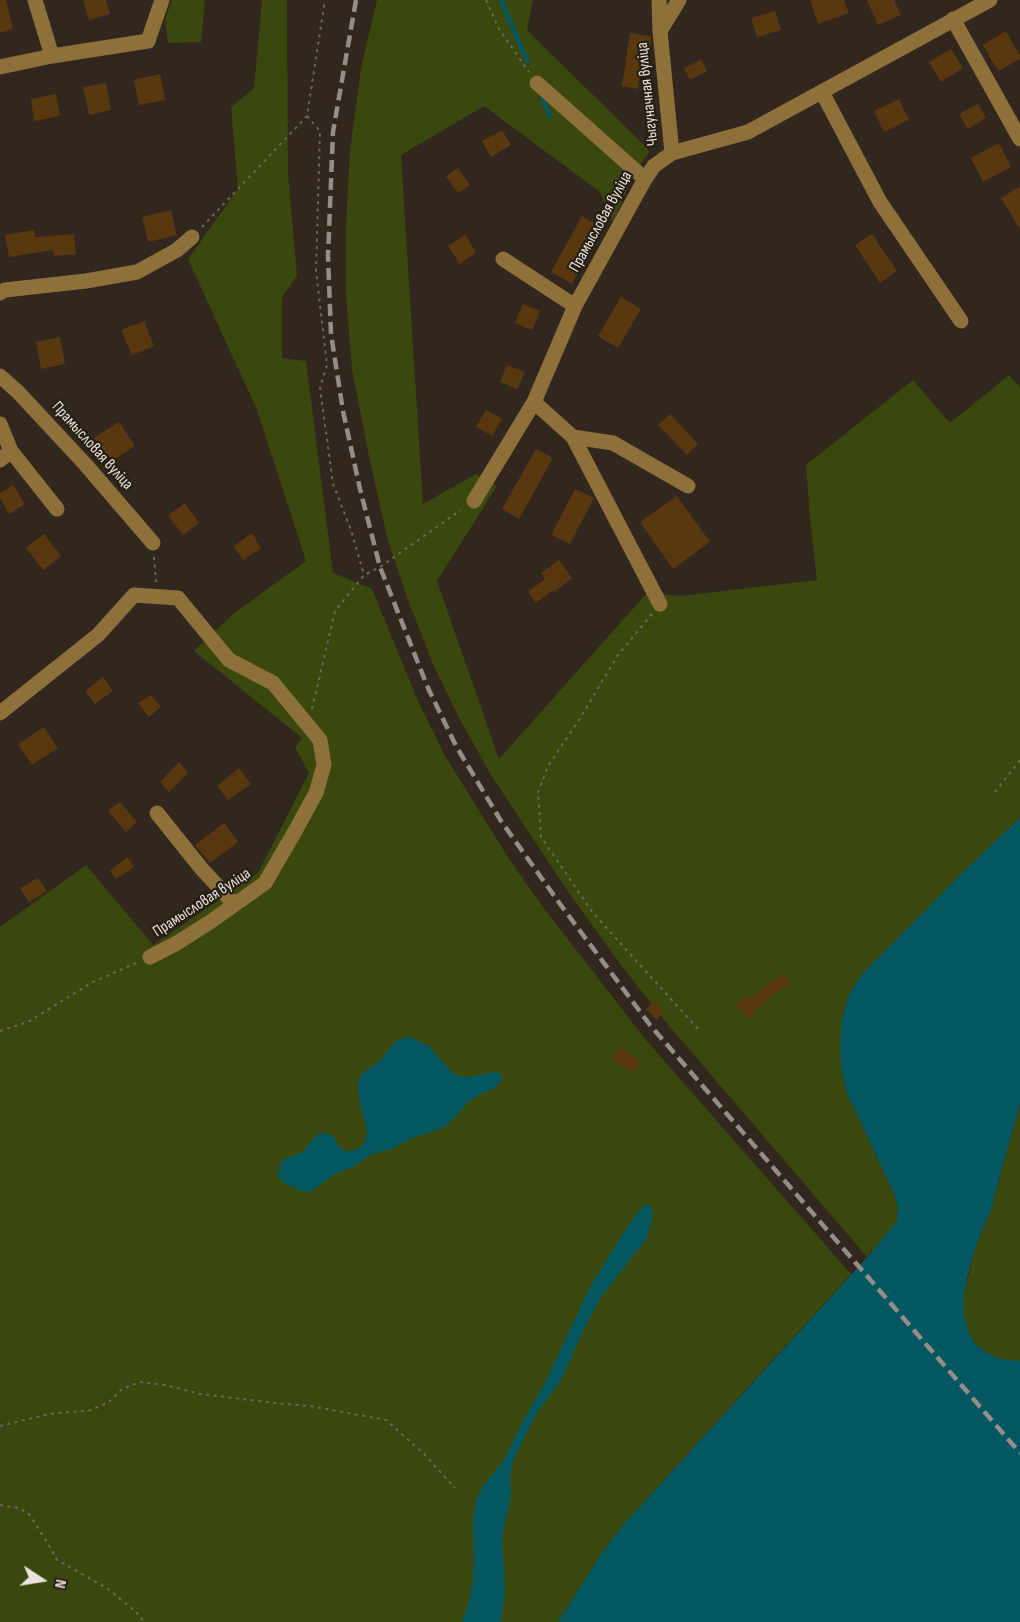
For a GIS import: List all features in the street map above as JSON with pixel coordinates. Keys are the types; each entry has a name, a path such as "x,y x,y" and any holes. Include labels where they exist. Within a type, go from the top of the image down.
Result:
{"street":[{"path":"35,0 52,56"},
{"path":"0,67 52,56 148,41 162,0"},
{"name":"Чыгуначная вуліца","path":"659,0 672,153"},
{"name":"Чыгуначная вуліца","path":"660,32 679,0"},
{"name":"Прамысловая вуліца","path":"474,501 534,402 575,306 645,178 654,166 672,153 748,132 990,0"},
{"path":"953,19 1020,139"},
{"path":"537,83 645,178"},
{"path":"822,92 880,202 961,321"},
{"path":"0,293 5,290 86,281 137,272 177,250 192,237"},
{"path":"503,259 575,306"},
{"name":"Прамысловая вуліца","path":"0,376 86,464 153,543"},
{"path":"534,402 573,437 660,604"},
{"path":"0,424 6,456 57,509"},
{"path":"573,437 613,443 688,486"},
{"name":"Прамысловая вуліца","path":"0,713 98,635 134,595 157,596 178,598 229,660 273,683 320,740 324,765 316,793 265,883 177,943 150,957"},
{"path":"157,813 201,868 234,904"}],"path":[{"path":"192,237 307,116 325,0"},
{"path":"486,0 499,29 537,83"},
{"path":"307,116 320,131 316,272 327,365 320,388 333,484 351,530 364,574"},
{"path":"308,726 335,611 364,574 380,567 474,501"},
{"path":"153,543 157,596"},
{"path":"660,604 618,655 548,766 538,792 541,837 593,913 699,1030"},
{"path":"995,792 1020,760"},
{"path":"0,1031 28,1022 91,983 150,957"},
{"path":"0,1426 49,1414 91,1410 109,1402 122,1389 140,1382 165,1385 200,1394 310,1406 386,1420 424,1454 456,1488"},
{"path":"0,1504 19,1508 29,1514 57,1560 107,1588 137,1613 144,1622"}],"green space":[{"path":"172,0 205,0 201,42 168,43 165,19"},
{"path":"262,0 287,0 288,173 297,276 282,297 282,358 306,361 333,573 372,589 418,701 444,754 509,859 546,911 646,1040 851,1274 624,1524 604,1550 558,1622 0,1622 0,927 86,865 153,945 258,873 309,773 295,747 302,738 194,651 233,614 306,561 257,410 188,259 238,189 231,107 254,88"},
{"path":"377,0 533,0 527,30 650,151 633,175 613,223 600,192 484,106 401,155 423,504 476,474 497,486 437,581 499,759 647,593 681,596 817,580 806,465 913,380 950,423 1009,375 1020,387 1020,818 870,966 858,979 848,997 842,1019 841,1066 846,1091 895,1196 898,1210 892,1229 867,1257 670,1027 568,892 491,775 458,716 433,664 408,600 388,541 368,452 352,369 346,296 346,226 350,150 361,68"},
{"path":"1020,1103 1020,1361 1014,1361 1000,1359 976,1345 969,1333 964,1316 964,1295 974,1251 991,1209"}],"water":[{"path":"1020,818 1020,1103 991,1209 974,1251 964,1295 964,1315 969,1333 976,1345 1000,1359 1020,1361 1020,1622 558,1622 604,1550 624,1524 871,1253 896,1222 898,1210 895,1196 846,1091 841,1066 840,1041 842,1019 848,997 858,979 870,966"},
{"path":"410,1037 429,1046 457,1076 469,1077 496,1072 502,1075 501,1081 495,1088 467,1103 443,1128 412,1138 392,1149 372,1154 355,1166 335,1174 310,1192 301,1191 284,1183 278,1173 282,1160 303,1152 319,1134 333,1136 344,1151 353,1151 362,1146 367,1131 358,1096 359,1078 380,1061 394,1043 399,1039"},
{"path":"646,1204 651,1206 653,1214 646,1239 601,1297 561,1380 536,1414 513,1461 510,1476 511,1496 502,1537 505,1589 501,1622 462,1622 473,1582 473,1520 477,1498 482,1487 504,1460 544,1385 591,1285 624,1232"}],"building":[{"path":"0,0 6,0 13,29 0,33"},
{"path":"83,0 106,0 110,14 89,20"},
{"path":"810,0 844,0 849,13 818,24"},
{"path":"867,0 894,0 901,15 878,25"},
{"path":"775,11 781,30 757,37 751,18"},
{"path":"1006,31 1020,59 998,71 983,45"},
{"path":"630,33 651,36 649,59 642,58 638,89 622,86"},
{"path":"951,49 963,68 941,82 929,62"},
{"path":"701,60 707,71 690,80 684,68"},
{"path":"160,74 165,100 139,105 134,80"},
{"path":"106,83 111,110 89,115 83,87"},
{"path":"56,94 60,116 34,121 31,99"},
{"path":"899,99 909,120 884,132 874,111"},
{"path":"978,104 986,118 968,129 959,114"},
{"path":"502,130 511,145 491,157 482,141"},
{"path":"999,143 1011,167 983,182 971,158"},
{"path":"458,168 470,185 458,193 446,176"},
{"path":"1020,186 1020,229 1001,198"},
{"path":"171,210 177,235 148,242 142,217"},
{"path":"582,216 603,228 572,284 551,272"},
{"path":"34,230 35,237 74,234 76,254 54,256 53,250 9,257 5,235"},
{"path":"872,234 897,271 880,283 855,245"},
{"path":"465,235 476,252 460,264 448,246"},
{"path":"621,297 641,309 618,348 598,336"},
{"path":"523,304 540,311 532,330 515,323"},
{"path":"144,321 154,346 132,355 121,330"},
{"path":"60,337 65,364 41,369 36,342"},
{"path":"507,365 525,372 517,389 500,382"},
{"path":"486,410 502,419 492,436 476,427"},
{"path":"670,414 698,444 687,455 658,425"},
{"path":"119,422 135,446 110,462 94,438"},
{"path":"536,449 553,458 519,519 502,509"},
{"path":"13,485 25,504 9,514 0,498 0,493"},
{"path":"575,489 594,498 570,544 551,535"},
{"path":"677,496 710,542 673,569 640,522"},
{"path":"185,503 199,523 183,535 168,515"},
{"path":"252,533 261,548 243,560 233,546"},
{"path":"44,534 61,556 43,570 26,548"},
{"path":"559,560 572,578 536,603 528,592 545,579 541,573"},
{"path":"103,677 113,691 95,704 85,691"},
{"path":"151,695 161,707 149,717 138,703"},
{"path":"44,727 58,748 32,765 18,744"},
{"path":"179,762 188,773 169,792 160,782"},
{"path":"239,768 251,784 228,800 217,786"},
{"path":"120,802 137,822 126,832 108,811"},
{"path":"224,823 238,842 210,863 195,845"},
{"path":"127,857 134,867 116,879 110,871"},
{"path":"38,878 47,891 29,902 20,888"},
{"path":"783,973 790,982 765,1001 749,1018 736,1005 746,995 749,999"},
{"path":"654,1001 665,1012 657,1020 646,1009"},
{"path":"621,1047 641,1062 632,1073 612,1058"}],"waterway":[{"path":"501,0 527,61"},
{"path":"542,97 550,117"}],"railway":[{"path":"356,0 333,132 328,256 331,334 343,411 380,567 428,688 456,746 501,821 650,1025 1020,1453"}]}
